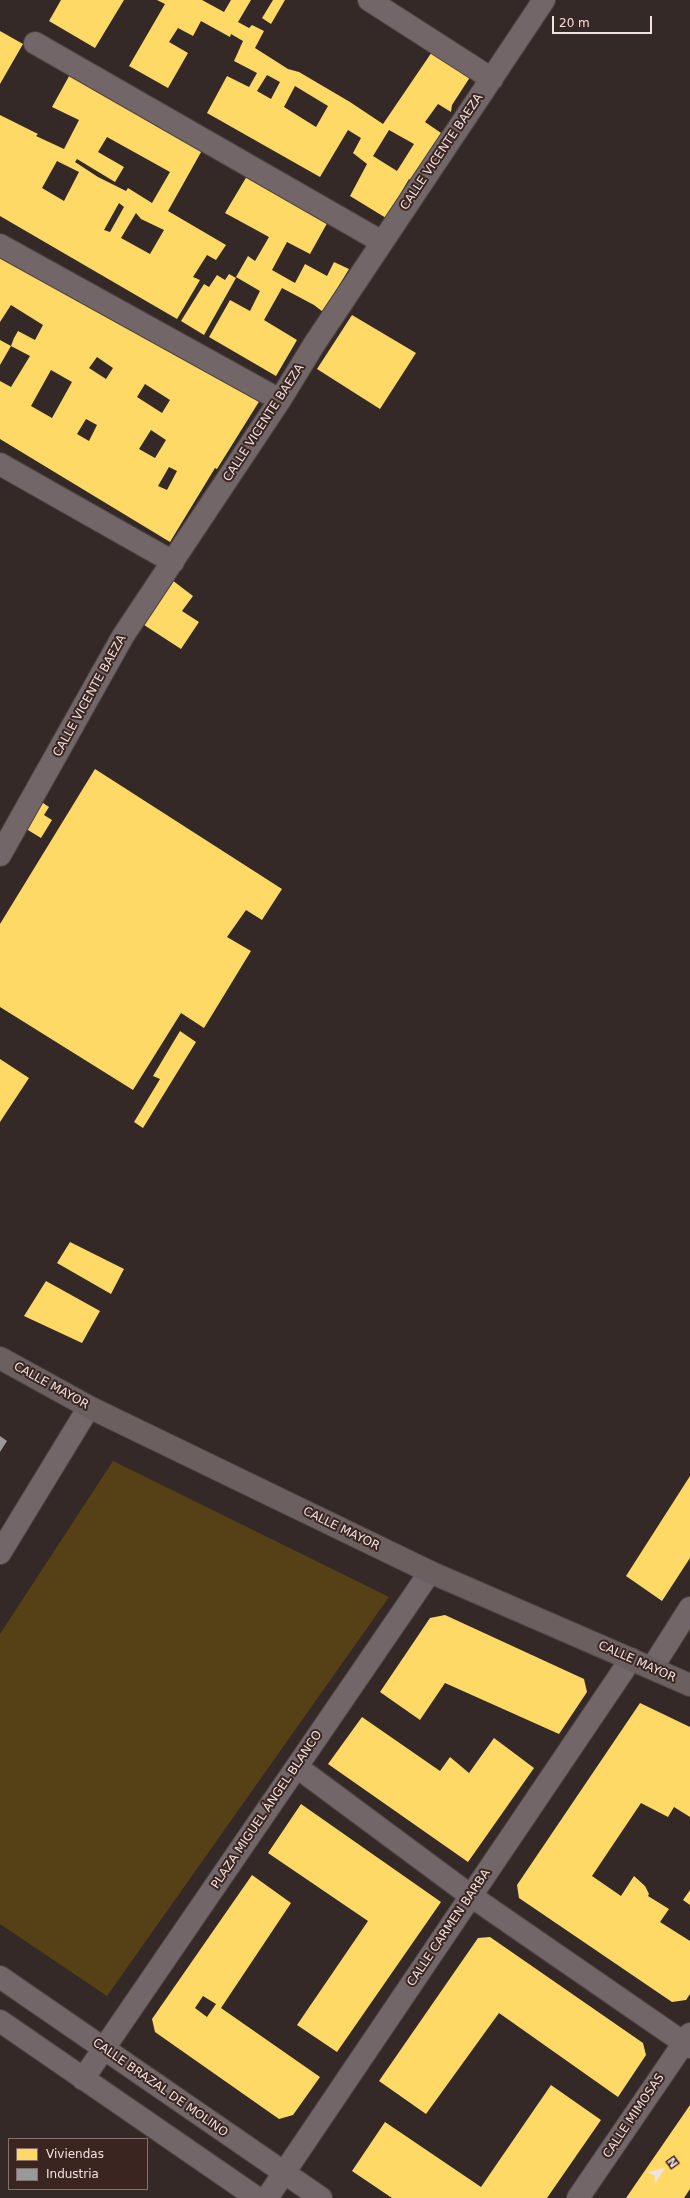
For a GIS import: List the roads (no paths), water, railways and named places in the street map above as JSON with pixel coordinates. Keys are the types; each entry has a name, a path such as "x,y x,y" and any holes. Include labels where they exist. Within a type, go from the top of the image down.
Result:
{"main road":[{"name":"CALLE MAYOR","path":"0,1358 89,1407 430,1572 690,1685"}],"street":[{"path":"369,0 492,79"},
{"name":"CALLE VICENTE BAEZA","path":"0,856 123,636 280,400 315,343 544,0"},
{"path":"35,43 382,242"},
{"path":"0,244 280,400"},
{"path":"0,464 173,562"},
{"path":"0,1553 89,1407"},
{"name":"PLAZA MIGUEL ÁNGEL BLANCO","path":"84,2079 430,1572"},
{"path":"652,1668 690,1608"},
{"name":"CALLE CARMEN BARBA","path":"267,2198 631,1659"},
{"path":"297,1767 471,1896 688,2041"},
{"name":"CALLE BRAZAL DE MOLINO","path":"0,1977 321,2198"},
{"path":"0,2022 257,2198"},
{"name":"CALLE MIMOSAS","path":"578,2198 688,2041"}]}
